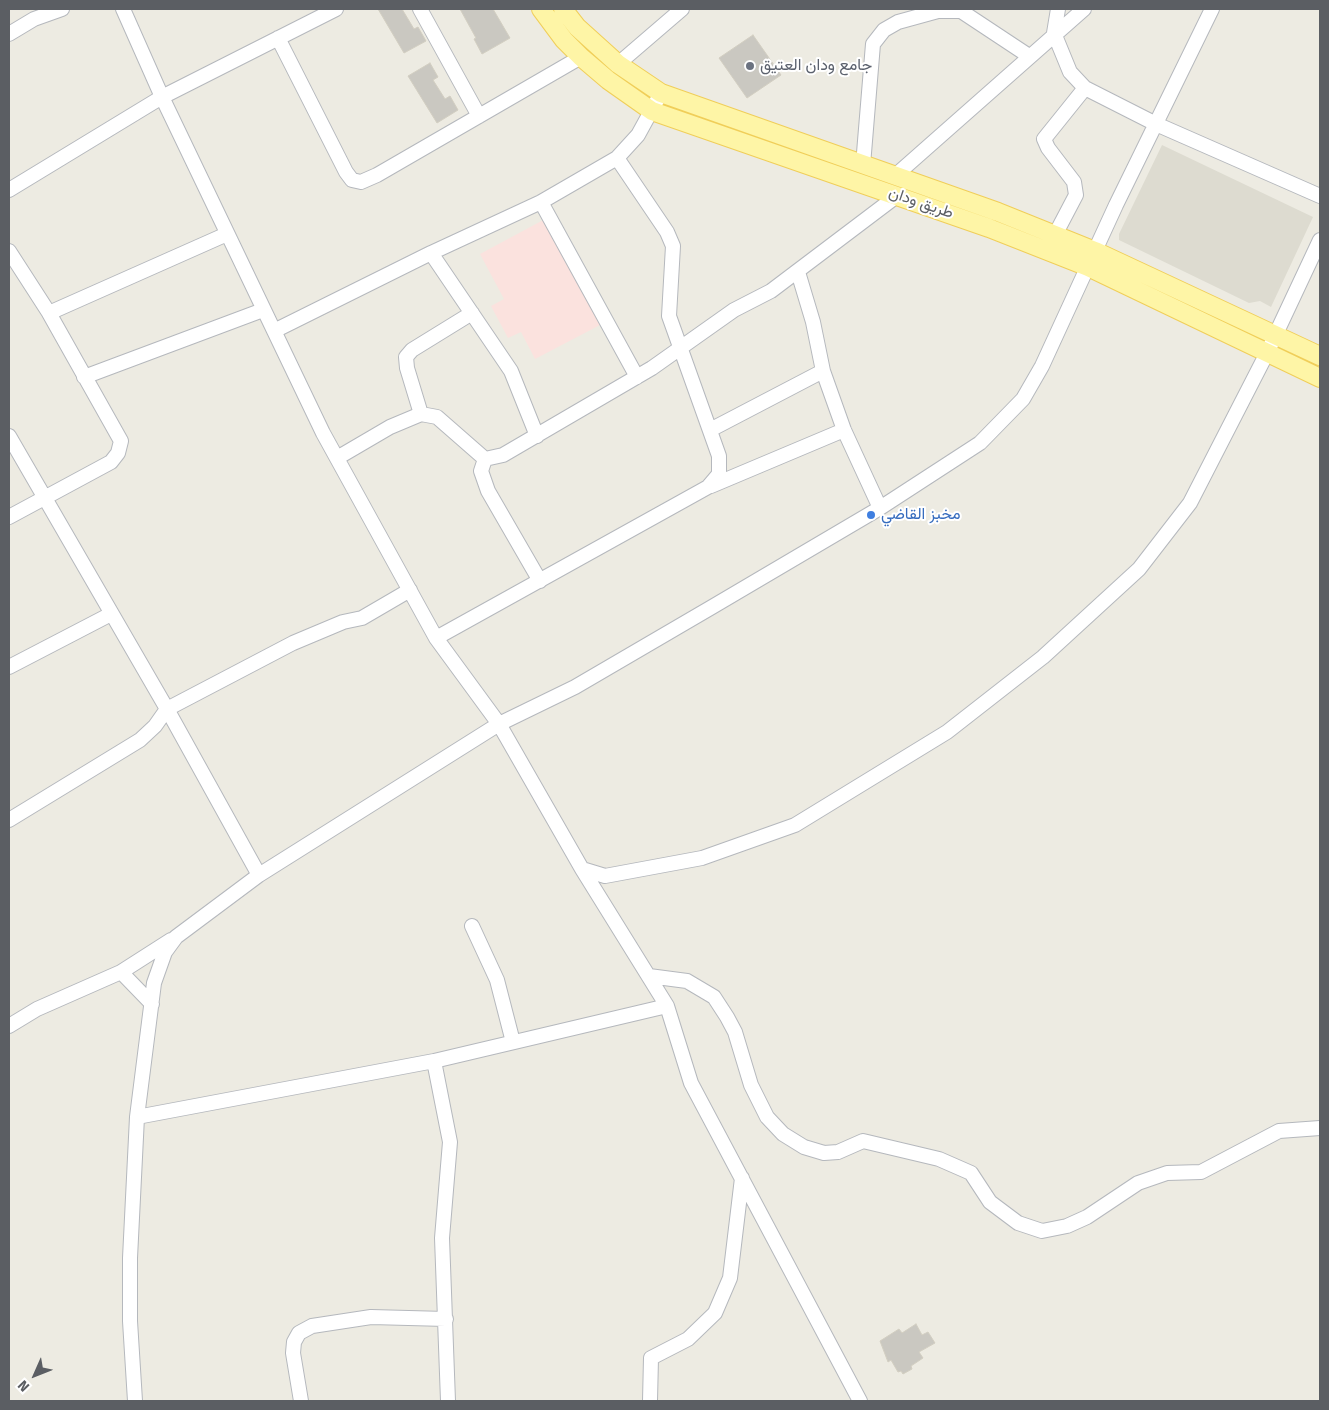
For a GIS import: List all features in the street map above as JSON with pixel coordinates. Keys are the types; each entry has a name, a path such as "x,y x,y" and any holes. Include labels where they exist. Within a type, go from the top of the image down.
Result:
{"main road":[{"name":"طريق ودان","path":"540,9 564,40 581,57 608,80 652,111 898,195 1088,267 1320,378"},
{"name":"طريق ودان","path":"563,9 577,27 618,64 661,93 896,175 1096,251 1320,356"}],"street":[{"path":"9,34 34,20 62,9"},
{"path":"124,9 162,97 337,458 436,638 499,724 582,869 667,1006 691,1083 860,1401"},
{"path":"9,190 162,97 336,9"},
{"path":"420,9 479,116"},
{"path":"618,64 682,9"},
{"path":"1058,9 1054,33 1070,72 1085,88 1156,124 1320,196"},
{"path":"896,175 1054,33 1084,9"},
{"path":"9,1026 37,1010 121,972 176,937 259,875 499,724 575,687 880,508 980,443 1023,399 1042,366 1212,9"},
{"path":"863,165 873,44 884,30 898,22 938,11 960,11 1029,56"},
{"path":"278,38 346,172 352,180 361,182 377,175 581,57"},
{"path":"1055,235 1076,194 1074,182 1048,148 1044,139 1085,88"},
{"path":"274,330 431,253 541,202 617,158 638,135 661,93"},
{"path":"617,158 667,232 674,246 669,316 719,456 719,474 708,487"},
{"path":"486,459 503,455 537,436 637,377 734,310 771,292 898,195"},
{"path":"541,202 637,377"},
{"path":"50,313 227,234"},
{"path":"582,869 605,876 702,858 795,825 947,732 1043,657 1139,568 1190,503 1267,353 1320,240"},
{"path":"9,251 50,313 121,441 118,453 111,462 9,517"},
{"path":"431,253 511,370 537,436"},
{"path":"798,272 813,322 823,371 844,430 880,508"},
{"path":"84,377 264,310"},
{"path":"421,414 407,368 406,356 412,350 472,313"},
{"path":"710,430 823,371"},
{"path":"337,458 390,427 421,414 437,417 486,459"},
{"path":"436,638 708,487 844,430"},
{"path":"9,436 167,709 259,875"},
{"path":"486,459 481,471 488,491 540,581"},
{"path":"9,820 140,740 155,726 167,709 294,643 343,622 362,618 410,590"},
{"path":"9,667 111,614"},
{"path":"472,926 498,980 513,1042"},
{"path":"135,1401 130,1321 130,1267 137,1117 158,969 165,952 176,937"},
{"path":"121,972 152,1004"},
{"path":"649,976 686,981 714,997 728,1017 751,1085 767,1117 790,1138 804,1147 824,1153 838,1152 863,1141 939,1159 971,1173 990,1202 1018,1223 1042,1231 1066,1226 1087,1217 1138,1183 1167,1173 1201,1172 1279,1131 1320,1128"},
{"path":"137,1117 434,1061 667,1006"},
{"path":"434,1061 450,1142 442,1238 448,1401"},
{"path":"650,1401 650,1358 688,1339 715,1313 730,1278 742,1178"},
{"path":"301,1401 293,1353 294,1342 299,1334 312,1326 371,1317 446,1319"}],"shaded area":[{"path":"1162,145 1313,217 1271,307 1260,301 1249,303 1119,240 1119,234"},
{"path":"547,218 602,324 535,359 521,332 508,338 491,306 504,299 480,254"}],"building":[{"path":"378,9 402,9 414,29 418,27 426,41 404,53"},
{"path":"460,9 493,9 510,38 482,54 474,39 476,38"},
{"name":"جامع ودان العتيق","path":"753,35 781,75 747,98 719,58"},
{"path":"430,63 438,77 433,80 445,99 450,96 458,110 437,123 408,76"},
{"path":"916,1324 922,1335 928,1332 935,1343 919,1352 923,1358 911,1366 912,1369 903,1374 901,1371 898,1372 891,1360 888,1362 880,1341 899,1329 902,1333"}],"place":[{"name":"جامع ودان العتيق","path":"750,66"},
{"name":"مخبز القاضي","path":"871,515"}]}
